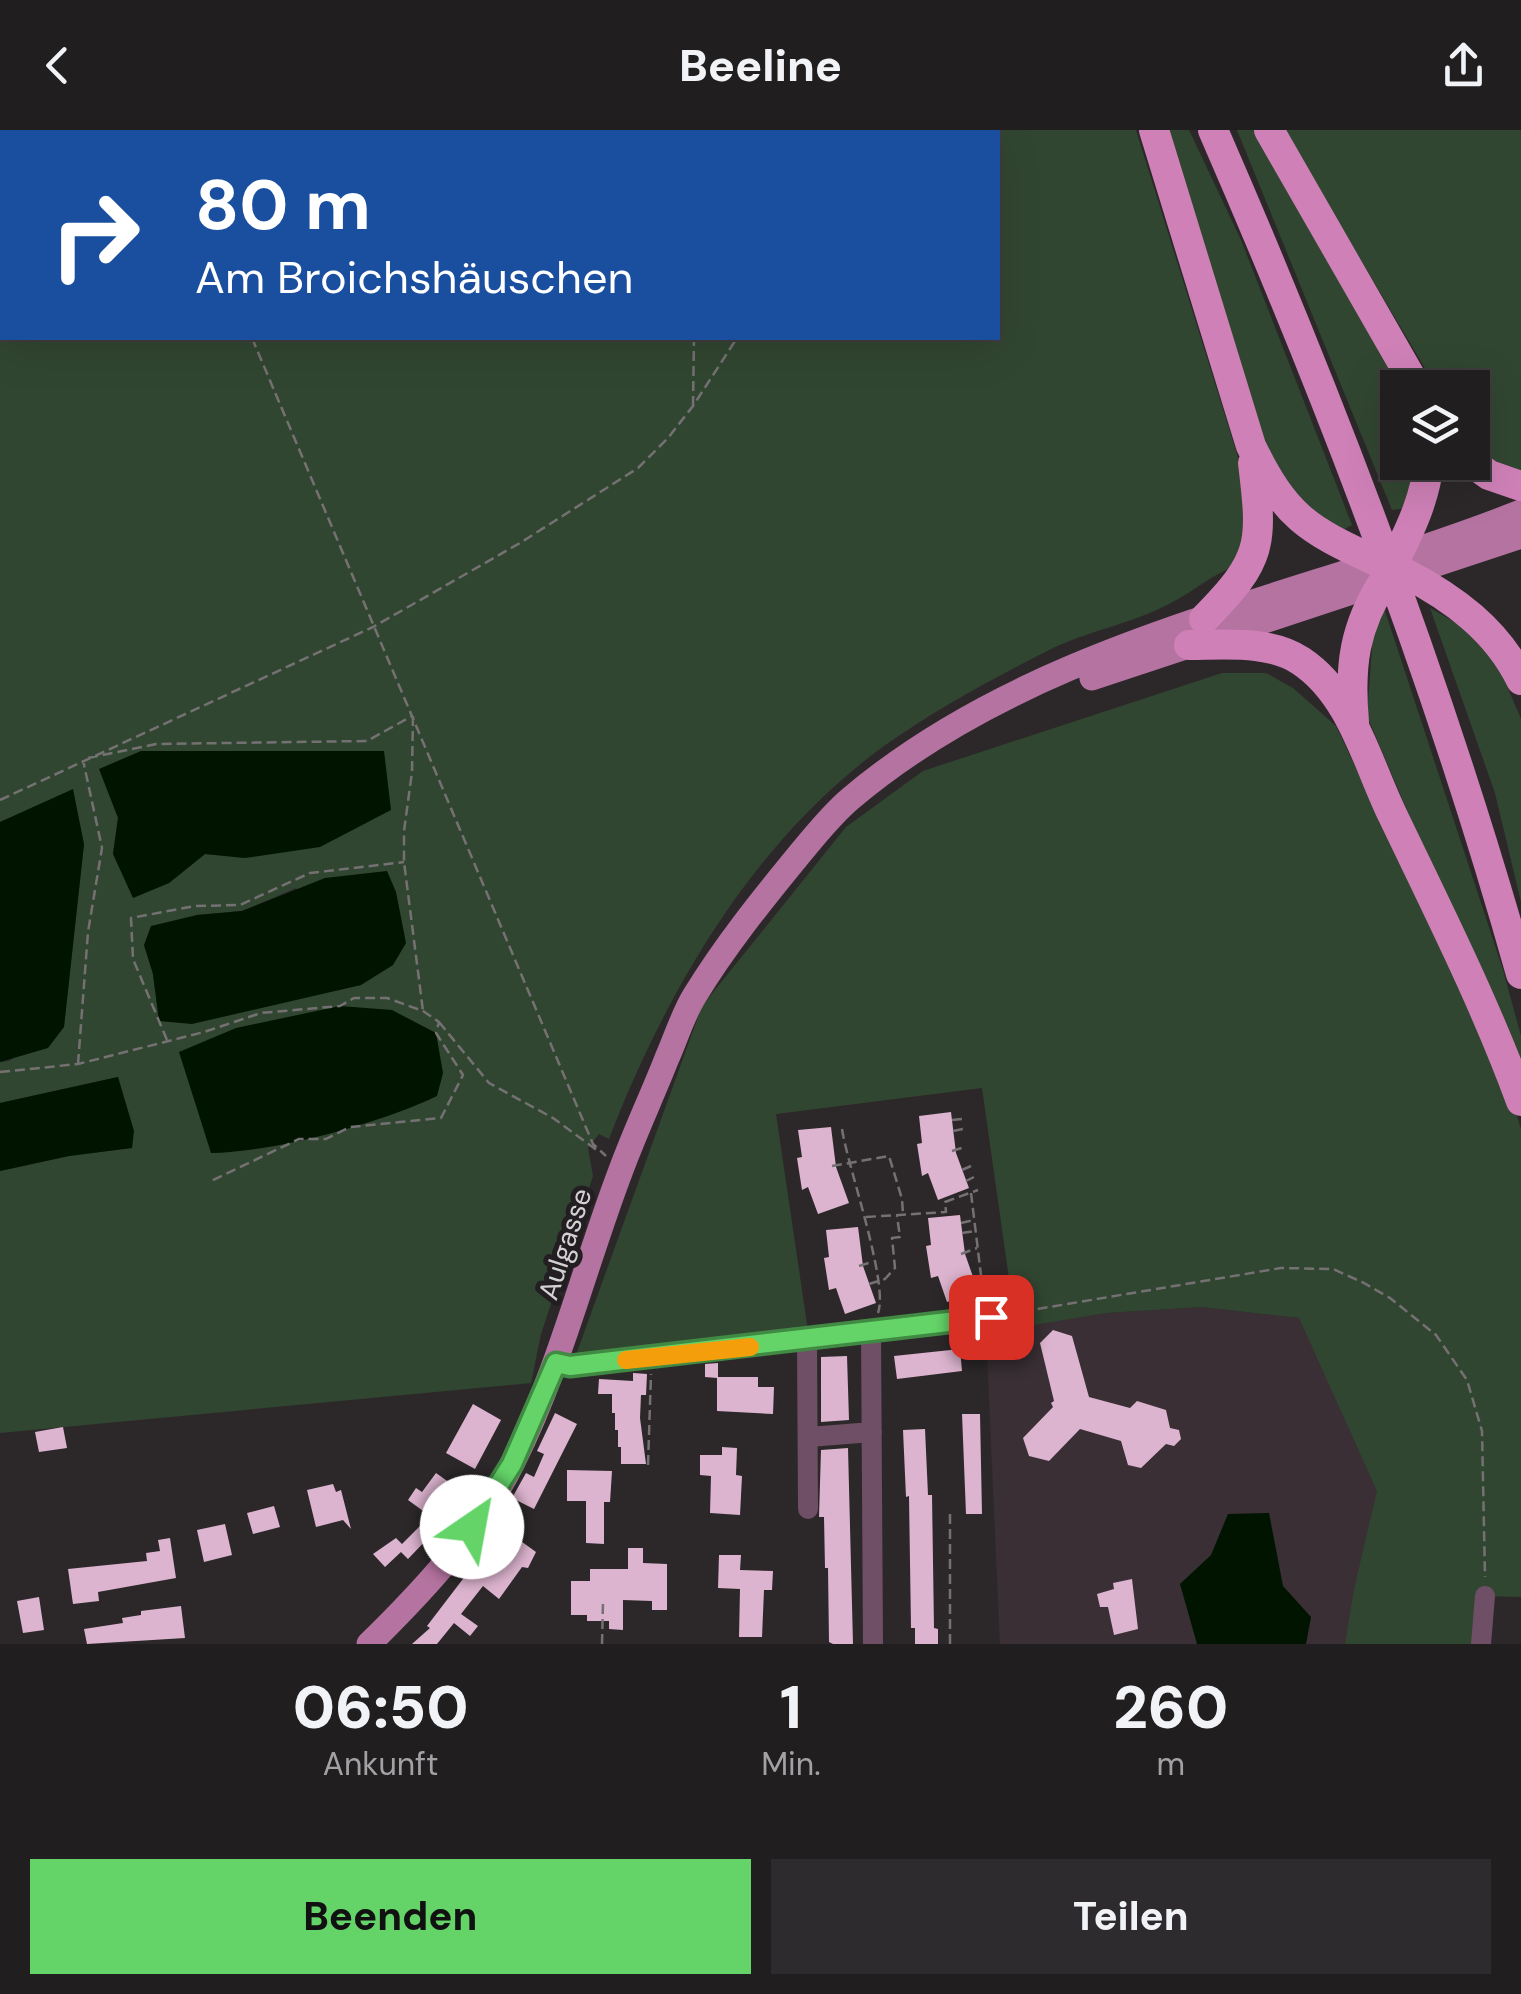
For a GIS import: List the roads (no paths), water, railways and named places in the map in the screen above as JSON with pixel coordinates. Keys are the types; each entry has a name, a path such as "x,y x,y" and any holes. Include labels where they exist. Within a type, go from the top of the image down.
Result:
{"highway":[{"path":"1154,130 1251,446 1260,518 1258,541 1242,578 1197,632 1270,648 1299,659 1322,678 1354,725 1371,770 1464,960 1521,1101"},
{"path":"1213,130 1306,345 1418,642 1521,974"},
{"path":"1269,130 1407,370"},
{"path":"1251,446 1280,500 1303,523 1322,536 1432,587 1476,619 1499,644 1521,680"},
{"path":"1490,475 1521,486"},
{"path":"1354,725 1354,646 1368,605 1391,567 1425,493 1427,480"}],"main road":[{"path":"1391,567 1521,512"},
{"path":"1391,567 1521,536"},
{"name":"Aulgasse","path":"369,1644 426,1586 494,1495 520,1449 556,1363 620,1171 692,999 738,930 846,802 933,737 1085,663 1197,632 1391,567"}],"street":[{"path":"556,1363 570,1366 651,1358 986,1318"},
{"path":"872,1333 873,1644"},
{"path":"806,1340 808,1509"},
{"path":"809,1437 872,1432"},
{"path":"1481,1644 1485,1596"}]}
